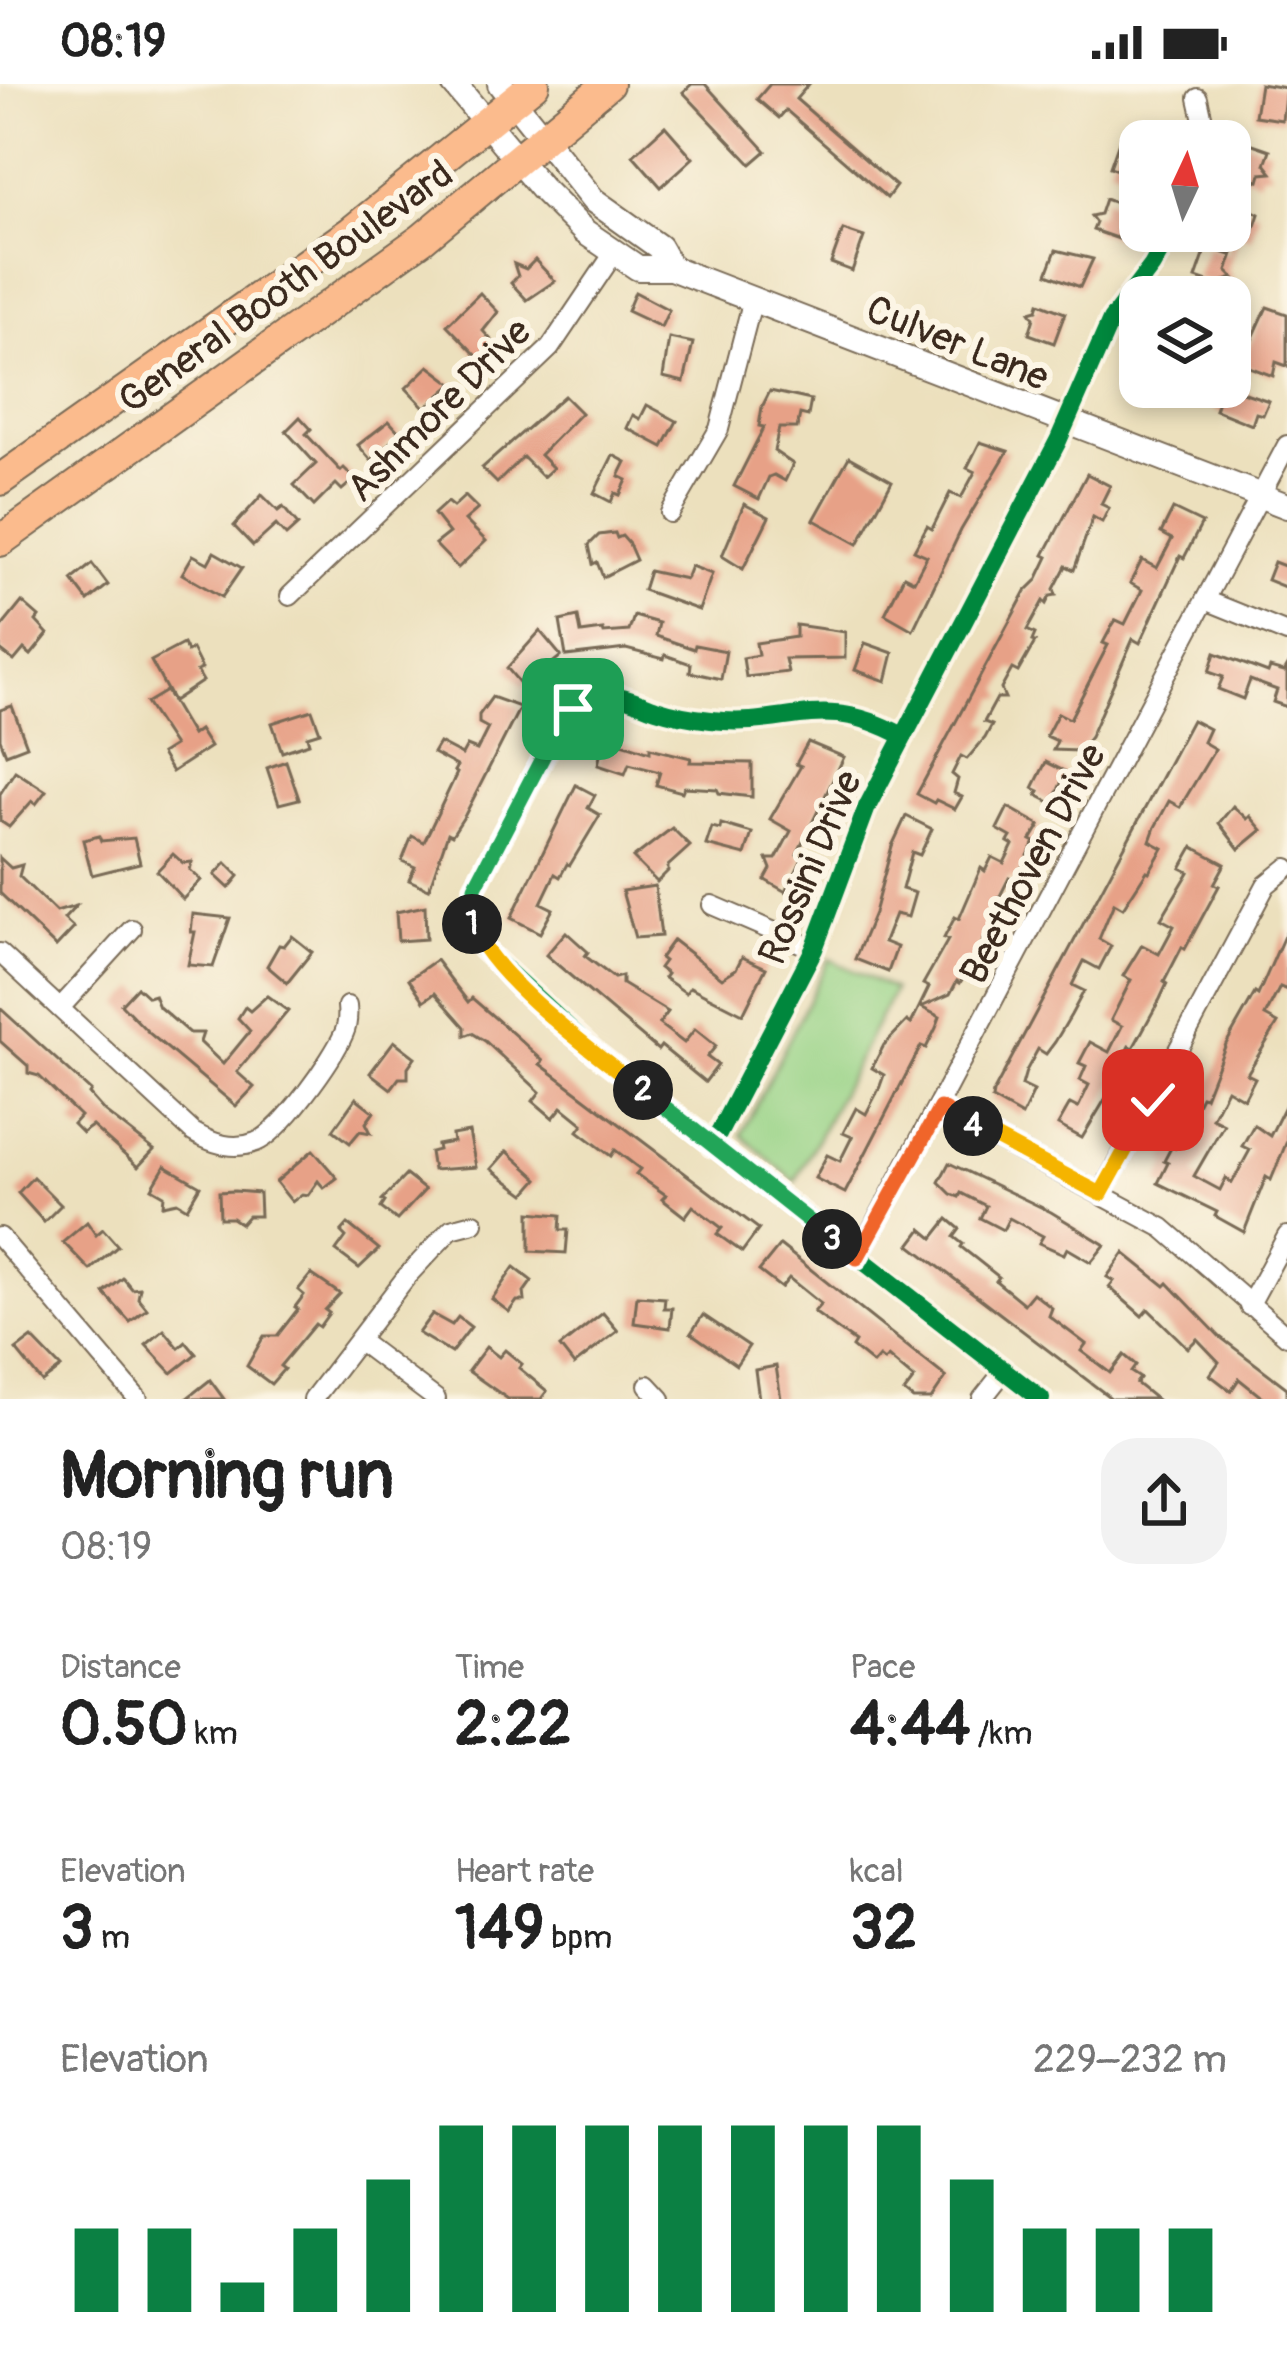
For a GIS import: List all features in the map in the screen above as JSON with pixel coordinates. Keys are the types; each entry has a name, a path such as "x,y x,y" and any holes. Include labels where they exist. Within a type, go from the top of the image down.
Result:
{"highway":[{"name":"General Booth Boulevard","path":"0,541 422,239 608,84"},
{"name":"General Booth Boulevard","path":"0,480 351,232 487,123 516,90"}],"street":[{"name":"Culver Lane","path":"454,84 563,213 638,268 671,268 753,298 1287,506"},
{"name":"Culver Lane","path":"516,90 544,140 593,200 659,247 671,268"},
{"path":"1198,98 1203,120"},
{"name":"Rossini Drive","path":"712,1146 814,949 867,806 1066,423 1111,320 1160,252"},
{"name":"Ashmore Drive","path":"290,596 550,348 614,253"},
{"path":"670,513 719,429 753,298"},
{"name":"Beethoven Drive","path":"857,1258 1287,445"},
{"path":"1208,601 1287,633"},
{"path":"903,736 846,713 803,712 718,721 626,698 597,697 562,720 475,887 472,924 483,949 509,977 597,1054 1041,1399"},
{"path":"1101,1194 1266,885 1287,868"},
{"path":"712,905 814,949"},
{"path":"60,1008 131,929"},
{"path":"0,952 194,1132 222,1145 237,1147 262,1140 282,1121 343,1037 347,1006"},
{"path":"940,1108 1186,1245 1287,1336"},
{"path":"313,1399 407,1276 451,1229 474,1223"},
{"path":"1249,1306 1287,1236"},
{"path":"0,1237 138,1399"},
{"path":"359,1341 436,1399"},
{"path":"982,1399 1004,1371"}],"green space":[{"path":"829,959 894,990 795,1182 741,1135"}],"building":[{"path":"692,84 705,84 766,151 751,164 683,92"},
{"path":"770,84 809,84 796,99 896,186 887,198 786,110 779,118 757,99"},
{"path":"1260,84 1286,88 1282,120 1255,116"},
{"path":"665,126 693,158 661,187 633,155"},
{"path":"1119,142 1119,170 1110,167"},
{"path":"1251,143 1270,150 1265,164 1272,173 1261,174 1259,181 1251,178"},
{"path":"1105,199 1119,204 1119,239 1093,230 1096,223 1091,216 1100,214"},
{"path":"1251,210 1259,214 1251,238"},
{"path":"843,230 864,237 852,271 831,263"},
{"path":"1056,250 1093,259 1080,287 1047,274"},
{"path":"1205,252 1234,252 1227,271 1232,276 1197,276"},
{"path":"535,260 555,281 527,300 511,283 518,276 514,264 526,269"},
{"path":"635,292 669,310 661,327 627,311"},
{"path":"480,293 498,312 483,331 494,343 479,358 447,325"},
{"path":"1039,303 1065,313 1054,343 1029,334 1034,318 1030,312"},
{"path":"1267,307 1287,314 1287,366 1276,362 1273,376 1251,368 1251,342"},
{"path":"669,338 693,343 684,382 663,377"},
{"path":"429,366 453,384 425,408 406,388"},
{"path":"770,391 811,400 808,416 800,414 797,428 779,428 774,451 793,464 785,481 769,477 759,499 734,486 764,427 759,426 762,407"},
{"path":"1251,395 1269,401 1263,415 1256,413 1252,425 1215,410 1251,408"},
{"path":"564,396 581,413 540,455 553,468 543,477 523,457 497,483 482,468"},
{"path":"647,405 677,421 663,447 627,428 633,415 640,419"},
{"path":"300,417 311,429 306,434 355,479 342,490 336,484 314,506 294,485 316,464 286,431"},
{"path":"389,421 400,433 371,460 358,445"},
{"path":"980,442 1008,451 961,530 913,630 885,614 904,576 914,581 927,556 914,550 927,526 932,529 950,493 961,498 975,472 967,468"},
{"path":"613,455 626,462 619,476 627,480 611,502 594,493"},
{"path":"849,457 892,481 858,544 814,520"},
{"path":"1087,474 1110,486 1101,504 1109,508 1102,522 1093,517 1074,570 1066,566 1054,589 1056,595 1046,604 1043,601 1027,630 1035,634 1035,642 1018,672 1012,669 1001,689 1005,698 997,698 984,722 992,725 985,738 967,759 961,756 952,774 958,779 954,793 962,797 955,809 934,803 917,794 1026,591 1037,580 1048,557 1044,555"},
{"path":"262,495 278,511 283,507 298,525 286,536 276,525 253,546 234,526"},
{"path":"465,496 478,509 465,520 486,541 458,568 435,544 449,533 434,514 447,502 453,507"},
{"path":"744,504 769,517 743,569 722,556"},
{"path":"1173,509 1202,523 1184,558 1180,556 1140,643 1133,639 1090,737 1079,751 1053,750 1057,741 1046,736 1058,713 1070,719 1108,645 1103,643 1112,626 1116,620 1125,624 1142,590 1130,583 1142,560 1157,568 1172,539 1161,533"},
{"path":"615,533 629,544 636,560 603,577 597,562 593,564 589,545 599,535"},
{"path":"214,552 242,568 222,597 182,574 193,555 208,563"},
{"path":"1274,562 1287,567 1287,588 1267,580"},
{"path":"92,564 108,585 88,601 72,580"},
{"path":"691,566 712,574 699,610 643,590 649,571 686,579"},
{"path":"22,602 39,617 36,621 48,634 31,655 24,649 14,661 0,650 0,629"},
{"path":"634,616 659,623 656,636 694,649 695,645 726,651 721,679 690,672 691,664 665,655 664,659 626,649 566,656 560,621 578,617 581,633 604,633 629,631"},
{"path":"796,625 845,632 845,658 785,659 788,672 746,677 743,658 758,655 756,643 796,637"},
{"path":"540,631 561,656 523,687 507,668"},
{"path":"865,643 893,653 886,681 855,670"},
{"path":"183,644 187,652 192,649 203,681 173,701 151,661"},
{"path":"1215,653 1268,673 1270,668 1284,672 1287,667 1287,707 1273,702 1277,690 1250,680 1243,699 1218,689 1223,677 1209,672"},
{"path":"166,691 192,735 199,730 210,747 172,772 161,754 174,746 146,703"},
{"path":"492,697 520,707 465,815 452,835 448,833 429,889 409,880 415,867 402,861 412,836 424,842 457,773 457,766 433,753 439,743 462,755 467,746 477,750 488,728 479,723 479,715"},
{"path":"12,706 27,746 6,754 0,739 0,710"},
{"path":"312,710 320,732 307,736 309,743 282,752 272,723"},
{"path":"1192,720 1209,729 1203,742 1215,749 1180,807 1169,801 1155,827 1150,841 1163,848 1149,872 1123,908 1114,903 1099,939 1111,946 1099,969 1084,961 1072,985 1084,991 1055,1042 1046,1054 1038,1049 1026,1071 1022,1085 1034,1091 1022,1116 992,1099 993,1093"},
{"path":"604,737 650,752 650,748 691,758 690,762 752,763 752,797 717,789 684,787 682,792 656,785 660,772 629,764 625,774 598,765"},
{"path":"808,742 844,757 797,854 803,857 786,892 765,880 771,869 767,859 776,859 791,831 770,819 801,766 796,764"},
{"path":"286,761 299,799 279,804 267,768"},
{"path":"1046,762 1066,772 1052,803 1033,788"},
{"path":"15,771 46,791 9,827 0,821 0,794"},
{"path":"576,785 595,795 588,808 600,815 570,865 560,877 555,874 541,903 553,909 540,933 511,918"},
{"path":"1233,806 1262,830 1239,849 1219,823"},
{"path":"1008,807 1040,825 1031,840 1035,842 1015,881 1009,878 990,916 995,919 960,983 950,994 921,1007 940,1017 936,1028 926,1048 921,1046 845,1193 815,1178 827,1155 840,1161 852,1137 843,1133 856,1108 866,1114 884,1075 872,1068 884,1045 907,1021 911,1024 929,987 923,984 981,868 985,871 992,857 1004,863 1013,845 1008,842 1011,837 997,829"},
{"path":"906,816 932,829 920,855 912,852 902,889 915,893 908,917 895,914 884,942 897,947 888,972 855,959"},
{"path":"721,824 752,833 745,855 706,845 712,827 720,829"},
{"path":"672,828 690,846 657,882 633,858"},
{"path":"99,836 101,841 134,838 140,863 92,875 83,840"},
{"path":"1193,847 1225,864 1214,884 1219,886 1082,1138 1058,1125 1070,1104 1078,1108 1089,1085 1080,1080 1086,1066 1079,1063 1090,1042 1109,1052 1122,1026 1111,1020 1131,980 1123,976 1142,945 1159,954 1174,926 1161,919 1189,872 1181,868"},
{"path":"173,854 183,863 192,862 190,870 201,880 183,899 157,871"},
{"path":"0,858 11,868 22,865 19,876 56,912 76,906 64,919 74,928 56,947 0,893"},
{"path":"226,863 239,876 229,888 215,875"},
{"path":"655,886 661,936 635,938 622,891"},
{"path":"425,906 426,939 398,941 396,912"},
{"path":"193,914 230,918 213,967 188,965 195,932 191,932"},
{"path":"1287,929 1287,990 1280,987 1265,1016 1278,1023 1247,1074 1255,1078 1244,1099 1227,1089 1212,1118 1224,1124 1194,1176 1220,1190 1226,1178 1232,1183 1250,1150 1242,1146 1254,1125 1270,1136 1287,1102 1287,1141 1271,1180 1266,1177 1244,1232 1215,1216 1217,1212 1158,1183 1168,1163 1164,1161 1201,1096 1205,1097 1226,1044 1255,993 1258,995"},
{"path":"566,932 588,952 585,956 614,978 622,976 622,984 668,1012 659,1024 684,1043 695,1029 716,1046 707,1057 718,1065 705,1082 661,1046 658,1050 546,955"},
{"path":"292,936 312,952 287,983 267,966 279,945 284,946"},
{"path":"673,940 722,978 736,969 742,957 766,968 743,1014 690,987 686,993 664,978 667,974 659,968 664,961 660,958"},
{"path":"436,960 468,1002 472,998 543,1061 540,1064 759,1229 742,1252 717,1234 722,1228 693,1206 685,1217 662,1199 666,1195 636,1174 640,1169 615,1150 611,1156 578,1131 583,1124 562,1107 553,1118 533,1101 540,1092 485,1041 472,1033 465,1036 465,1027 435,993 424,1001 409,979"},
{"path":"137,987 148,997 154,995 159,1007 189,1033 203,1033 200,1042 223,1064 250,1031 238,1018 245,1007 250,1011 267,996 288,1011 237,1072 254,1087 236,1106 121,1004"},
{"path":"0,1008 91,1091 105,1112 154,1150 138,1167 92,1126 82,1133 73,1124 80,1116 39,1076 28,1073 28,1066 0,1041"},
{"path":"394,1041 415,1057 408,1078 399,1078 391,1089 370,1073"},
{"path":"356,1098 374,1112 366,1123 371,1133 360,1131 350,1143 333,1130"},
{"path":"469,1132 476,1167 433,1170 430,1152 438,1150 437,1145 453,1142 452,1135"},
{"path":"313,1150 337,1178 324,1188 318,1181 308,1195 292,1202 276,1182"},
{"path":"507,1151 538,1179 525,1194 491,1169"},
{"path":"949,1163 1051,1212 1105,1245 1091,1262 1067,1248 1064,1254 1039,1243 1043,1236 1009,1218 1003,1230 980,1218 986,1206 961,1193 959,1197 951,1194 939,1182"},
{"path":"165,1166 200,1186 187,1208 177,1202 163,1205 164,1195 152,1188"},
{"path":"406,1175 425,1190 397,1220 381,1208 382,1200"},
{"path":"33,1177 61,1205 44,1222 18,1193"},
{"path":"219,1192 259,1193 260,1216 248,1216 241,1224 220,1218"},
{"path":"530,1212 561,1215 560,1230 568,1230 566,1253 530,1251"},
{"path":"948,1219 960,1229 954,1237 961,1247 999,1277 996,1281 1024,1304 1033,1293 1052,1308 1049,1316 1086,1344 1081,1351 1110,1373 1124,1355 1136,1365 1131,1372 1140,1378 1136,1383 1156,1399 1112,1399 910,1245 922,1229 933,1238"},
{"path":"87,1222 96,1235 103,1229 118,1246 90,1270 63,1242"},
{"path":"348,1224 379,1249 359,1268 336,1251"},
{"path":"780,1245 946,1377 931,1399 913,1399 904,1392 914,1379 888,1357 884,1361 879,1357 873,1364 852,1347 855,1342 814,1312 821,1304 789,1278 781,1288 759,1271"},
{"path":"1124,1253 1165,1286 1168,1283 1220,1337 1287,1388 1287,1399 1264,1399 1239,1379 1231,1391 1210,1375 1219,1362 1197,1339 1188,1348 1148,1309 1142,1316 1109,1287 1114,1281 1107,1277"},
{"path":"514,1267 532,1281 524,1292 525,1301 517,1301 509,1312 492,1299"},
{"path":"311,1274 340,1294 325,1310 329,1313 319,1327 315,1324 280,1366 284,1369 271,1384 247,1366 264,1336 277,1336 298,1309 304,1295 298,1290"},
{"path":"123,1278 132,1289 140,1288 138,1298 147,1309 130,1322 104,1293"},
{"path":"637,1296 665,1298 664,1308 672,1308 670,1328 634,1323"},
{"path":"603,1313 618,1331 574,1365 560,1347"},
{"path":"432,1314 452,1325 458,1317 471,1327 451,1353 418,1333"},
{"path":"703,1315 749,1346 736,1365 691,1333"},
{"path":"164,1330 179,1348 186,1342 196,1354 172,1373 146,1345"},
{"path":"32,1338 61,1368 42,1382 16,1350"},
{"path":"486,1347 499,1357 505,1350 522,1364 519,1368 547,1391 541,1399 508,1399 468,1371"},
{"path":"776,1366 781,1399 759,1399 755,1370"},
{"path":"210,1380 224,1399 186,1399"}],"cycle path":[{"path":"712,1146 814,949 867,807 1058,441 1111,320 1160,252"},
{"path":"903,736 849,716 711,720 617,696 590,699 563,720 475,887 472,924 483,949 597,1054 1041,1399"}],"route":[{"path":"573,709 562,720 475,887 472,924 483,949 597,1054 857,1258 940,1108 1101,1194 1153,1100"}]}
